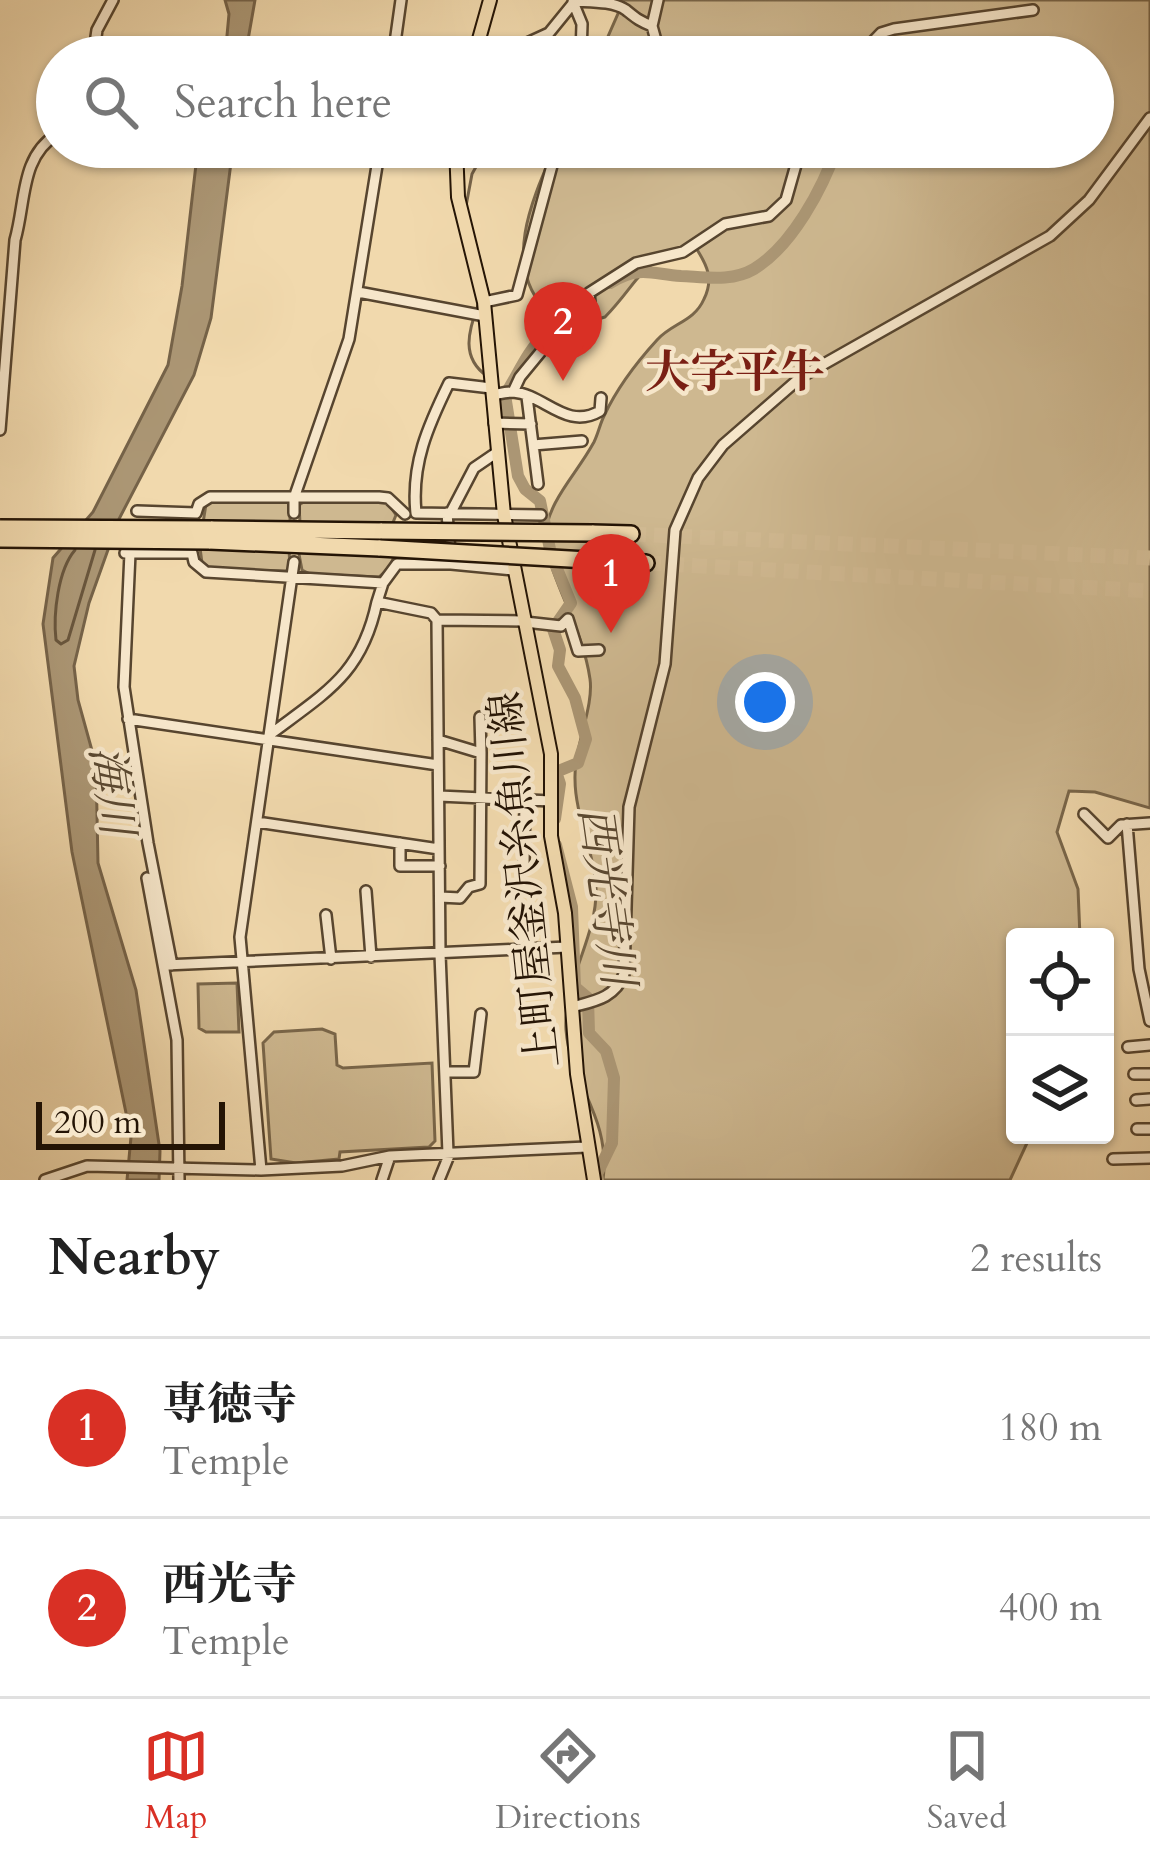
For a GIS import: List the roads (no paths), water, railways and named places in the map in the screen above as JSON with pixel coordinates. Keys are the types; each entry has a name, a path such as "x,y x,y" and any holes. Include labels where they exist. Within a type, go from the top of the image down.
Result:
{"highway":[{"path":"0,528 381,539 632,534"},
{"path":"0,539 210,535"},
{"path":"381,539 646,563"}],"main road":[{"path":"480,36 490,0"},
{"name":"上町屋釜沢糸魚川線","path":"457,168 458,197 485,309 504,515 549,742 550,836 594,1180"}],"street":[{"path":"96,36 112,0"},
{"path":"396,36 401,0"},
{"path":"655,36 652,26 658,0"},
{"path":"573,2 614,5 652,26"},
{"path":"542,36 573,2"},
{"path":"573,2 581,36"},
{"path":"878,36 927,21 1033,10"},
{"path":"1114,166 1150,118"},
{"path":"0,430 15,240 26,175 36,157"},
{"path":"294,513 294,498 349,339 377,168"},
{"path":"358,292 485,309 517,295 551,168"},
{"path":"513,392 562,326 581,323 591,312 589,293 601,283 636,263 682,252 724,224 759,219 780,207 795,168"},
{"path":"572,1007 614,991 624,974 629,807 665,664 676,530 698,478 736,432 801,377 1050,236 1089,200 1113,168"},
{"path":"410,513 416,464 448,383 513,392 581,418 600,411 601,398"},
{"path":"527,397 538,484"},
{"path":"494,423 531,424"},
{"path":"533,445 582,441"},
{"path":"451,565 448,514 474,468 496,454"},
{"path":"383,583 206,572 194,562 192,553 199,504 210,497 388,498 410,513"},
{"path":"137,511 196,513"},
{"path":"270,737 334,684 362,653 383,583 398,564 398,520 410,513 541,514"},
{"path":"179,1174 177,1040 169,965 122,662 128,553 192,553"},
{"path":"261,1173 239,963 293,562"},
{"path":"398,564 514,570"},
{"path":"377,602 431,613 437,620 440,954 449,1153 439,1180"},
{"path":"437,620 557,626 568,619 578,651 599,650"},
{"path":"440,897 460,898 469,887 480,884 481,717"},
{"path":"128,719 438,765"},
{"path":"438,740 481,752"},
{"path":"439,796 551,801"},
{"path":"524,800 524,864"},
{"path":"1084,814 1108,838 1127,824 1150,823"},
{"path":"257,822 439,849"},
{"path":"1127,824 1150,1021"},
{"path":"400,843 400,866 440,866"},
{"path":"148,878 169,965"},
{"path":"366,891 370,957"},
{"path":"1132,894 1150,893"},
{"path":"326,915 331,959"},
{"path":"169,965 567,947"},
{"path":"445,1072 474,1072 481,1014"},
{"path":"1128,1047 1150,1045"},
{"path":"1134,1074 1150,1074"},
{"path":"1136,1100 1150,1099"},
{"path":"1137,1129 1150,1129"},
{"path":"45,1180 74,1168 261,1173 343,1166 390,1156 587,1147"},
{"path":"382,1180 390,1156"},
{"path":"1113,1159 1150,1158"}],"water":[{"path":"225,0 255,0 249,36 227,36"},
{"path":"196,168 230,168 211,318 194,375 119,519 89,603 74,666 96,765 98,863 136,990 160,1151 159,1180 127,1180 131,1137 72,852 43,624 53,558 93,512 168,365"}],"waterway":[{"path":"466,206 475,168"},
{"name":"西光寺川","path":"610,283 638,272 718,278 754,269 781,246 804,215 828,168"},
{"path":"476,245 488,293"},
{"path":"478,305 470,353 487,376"},
{"name":"西光寺川","path":"555,819 560,784 556,772 578,763 586,739 575,698 558,666 560,650 553,629 571,603 551,554 540,501 518,476 505,395 546,333 571,320 587,320"},
{"name":"西光寺川","path":"556,845 572,907 575,987 588,998 589,1033 606,1051 614,1078 612,1143 598,1180"}],"tunnel":[{"path":"631,534 1150,558"},
{"path":"646,563 1150,591"}],"place":[{"name":"西光寺","path":"563,381"},
{"name":"専徳寺","path":"611,633"}],"district":[{"name":"大字平牛","path":"735,371"}],"water label":[{"name":"海川","path":"113,790"}]}
